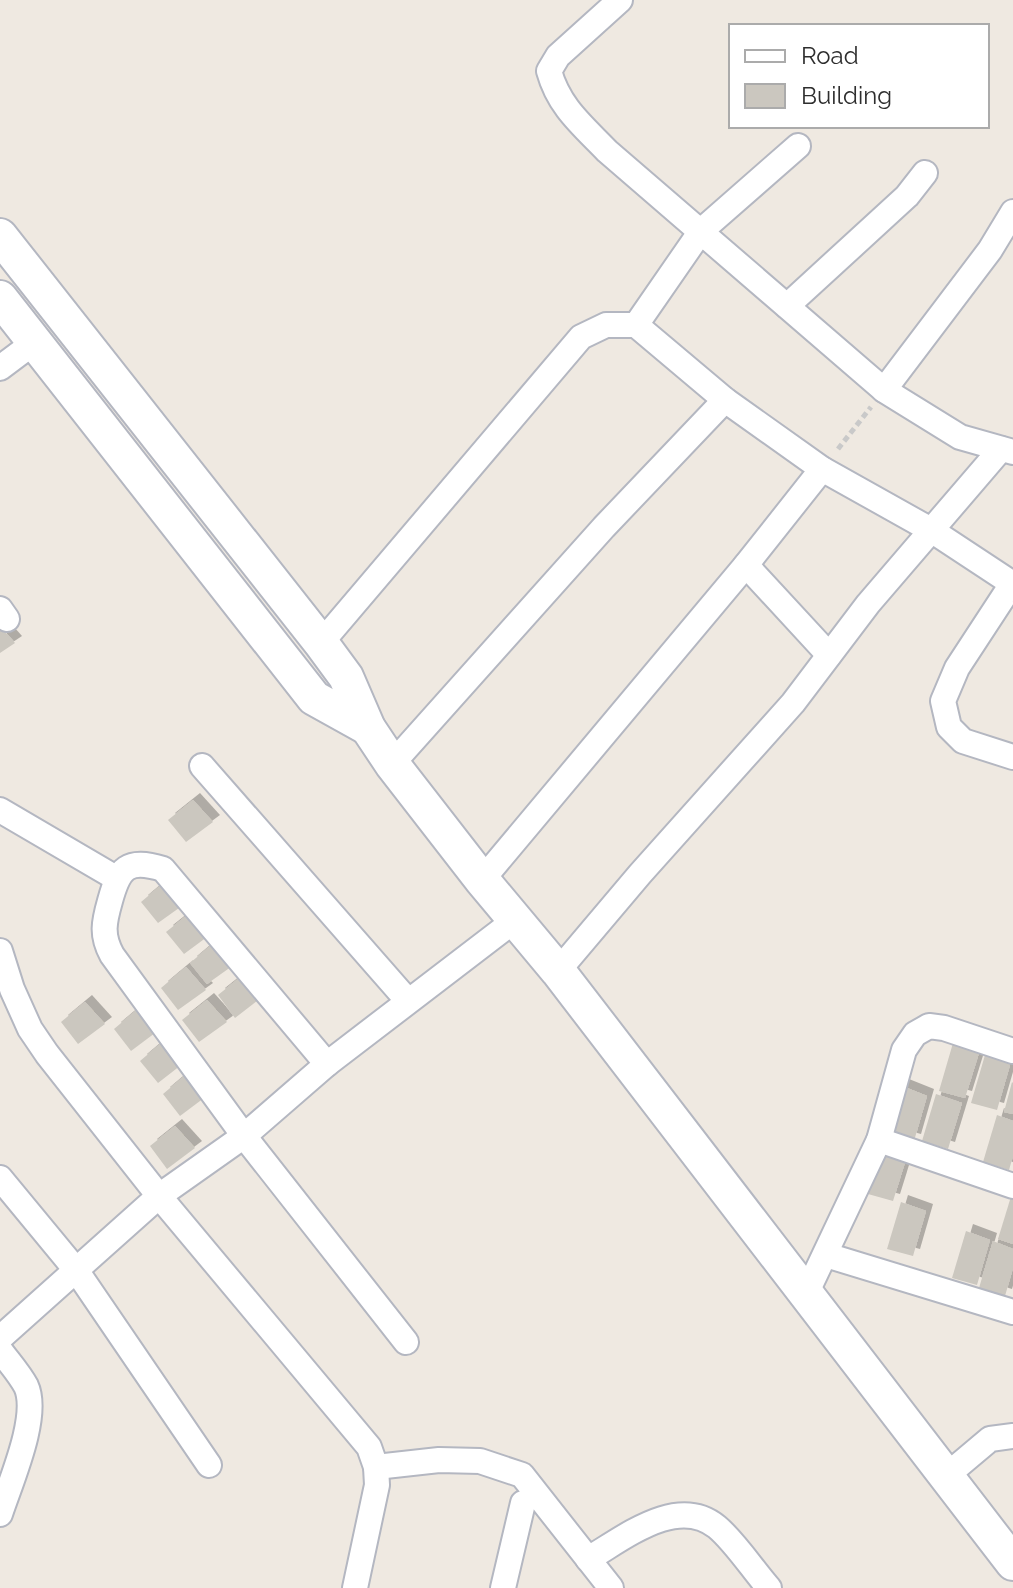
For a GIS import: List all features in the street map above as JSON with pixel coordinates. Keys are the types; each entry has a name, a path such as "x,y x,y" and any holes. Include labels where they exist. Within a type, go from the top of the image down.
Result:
{"main road":[{"path":"0,236 321,643 346,677 368,728 392,764 558,971 1013,1563"},
{"path":"0,298 314,698 368,728"}],"street":[{"path":"558,971 793,703 868,604 931,530 1007,450 960,437 884,390 607,151 565,108 555,92 549,71 558,56 620,0"},
{"path":"636,325 701,231 798,146"},
{"path":"787,306 907,196 925,173"},
{"path":"884,390 1010,223"},
{"path":"321,643 581,337 606,325 636,325 725,400 822,469 931,530 1013,586 957,668 943,701 949,727 963,741 1013,757"},
{"path":"0,368 36,341"},
{"path":"392,764 604,527 725,400"},
{"path":"482,880 746,565 822,469"},
{"path":"746,565 829,655"},
{"path":"202,766 408,1001"},
{"path":"0,810 116,878"},
{"path":"327,1064 163,869 147,864 129,866 116,878 102,927 105,943 244,1136 406,1342"},
{"path":"0,1338 159,1196 244,1136 327,1064 515,920"},
{"path":"0,951 12,989 30,1029 159,1196 369,1447 376,1467 377,1485 355,1588"},
{"path":"805,1296 879,1140 904,1050 915,1034 929,1026 944,1028 1013,1051"},
{"path":"879,1140 1013,1186"},
{"path":"0,1178 76,1270 209,1465"},
{"path":"826,1255 1013,1312"},
{"path":"0,1350 27,1387 30,1409 27,1429 0,1514"},
{"path":"946,1476 990,1439 1013,1436"},
{"path":"376,1467 439,1460 480,1461 522,1475 611,1588"},
{"path":"503,1588 523,1503"},
{"path":"588,1559 651,1523 695,1515 716,1526 769,1588"}],"path":[{"path":"822,469 884,390"}],"building":[{"path":"0,626 15,643 0,653"},
{"path":"193,800 213,822 186,842 168,820"},
{"path":"166,881 186,903 158,923 141,902"},
{"path":"191,912 211,934 184,954 166,932"},
{"path":"215,942 235,964 207,984 190,963"},
{"path":"186,967 206,990 178,1010 161,988"},
{"path":"243,975 262,997 235,1018 218,995"},
{"path":"207,1000 227,1022 199,1042 182,1020"},
{"path":"85,1002 105,1024 78,1044 61,1022"},
{"path":"139,1008 159,1030 131,1051 114,1029"},
{"path":"165,1040 185,1062 158,1083 140,1061"},
{"path":"953,1043 979,1053 965,1098 939,1091"},
{"path":"985,1055 1010,1065 997,1110 971,1103"},
{"path":"188,1073 208,1095 180,1116 163,1094"},
{"path":"1013,1083 1013,1114 1004,1112"},
{"path":"902,1086 927,1096 914,1141 888,1134"},
{"path":"936,1094 962,1103 948,1149 922,1141"},
{"path":"997,1115 1013,1121 1013,1156 1009,1170 983,1162"},
{"path":"175,1126 195,1148 167,1169 150,1146"},
{"path":"882,1146 907,1156 893,1201 868,1194"},
{"path":"1013,1190 1013,1244 998,1239"},
{"path":"901,1202 926,1211 913,1256 887,1249"},
{"path":"966,1231 990,1240 977,1285 952,1278"},
{"path":"993,1241 1013,1249 1013,1268 1005,1296 979,1288"}]}
